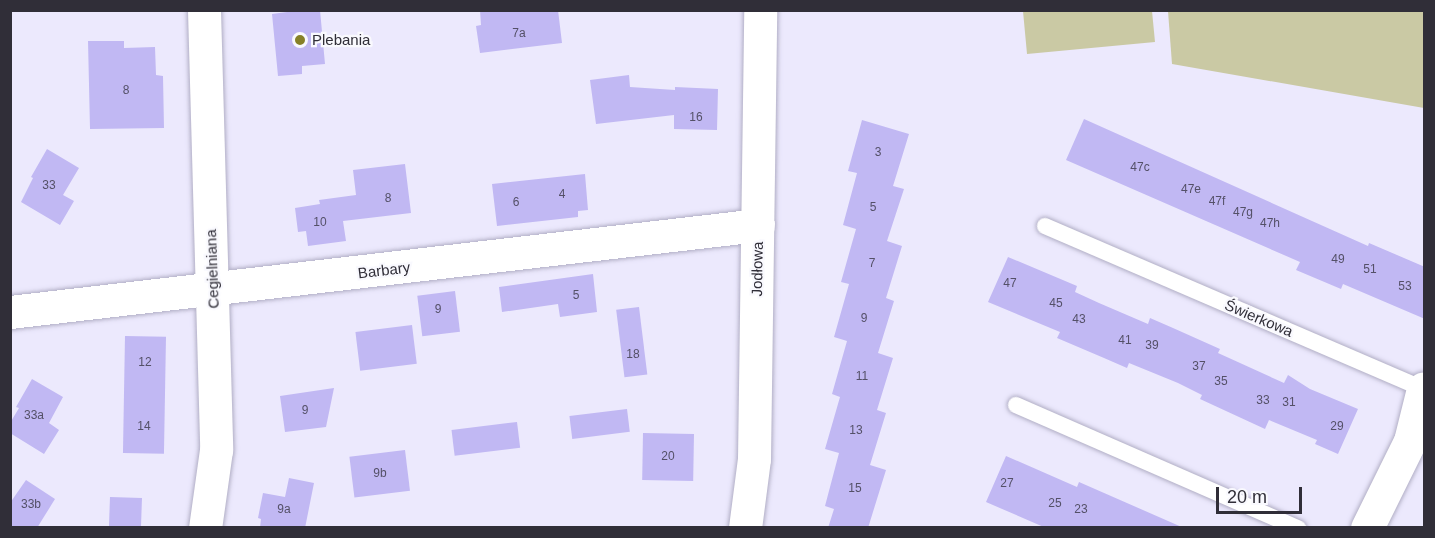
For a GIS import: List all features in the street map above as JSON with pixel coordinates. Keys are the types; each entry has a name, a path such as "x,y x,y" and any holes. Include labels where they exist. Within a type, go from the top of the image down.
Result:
{"street":[{"name":"Cegielniana","path":"204,10 216,450 205,528"},
{"name":"Jodłowa","path":"745,528 754,459 760,10"},
{"name":"Barbary","path":"10,312 758,225"},
{"name":"Świerkowa","path":"1367,528 1417,442 1423,389"}],"lane":[{"name":"Świerkowa","path":"1045,226 1423,389"},
{"path":"1016,405 1298,528"}],"green space":[{"path":"1023,11 1152,11 1155,42 1027,54"},
{"path":"1168,11 1424,11 1424,108 1172,64"}],"building":[{"name":"Plebania","path":"320,10 325,64 302,66 302,74 278,76 272,14"},
{"path":"480,10 558,10 562,43 480,53 476,26 481,25"},
{"path":"88,41 124,41 124,48 155,47 156,75 163,76 164,128 90,129"},
{"path":"629,75 630,87 675,90 675,87 718,89 717,130 674,129 674,115 596,124 590,80"},
{"path":"1084,119 1368,246 1369,243 1425,267 1425,319 1343,284 1341,289 1296,270 1300,262 1066,160"},
{"path":"862,120 909,134 893,186 904,189 887,241 902,246 886,298 894,301 878,353 893,358 877,410 886,413 870,465 886,470 868,528 828,528 834,509 825,506 839,453 825,449 840,397 832,394 847,341 834,337 849,284 841,282 856,229 843,225 857,173 848,171"},
{"path":"47,149 79,168 63,195 74,201 60,225 21,202 33,178 31,177"},
{"path":"405,164 411,213 343,221 346,241 308,246 306,231 298,232 295,208 320,204 319,200 356,195 353,170"},
{"path":"585,174 588,210 578,211 578,217 497,226 492,184"},
{"path":"1008,257 1077,286 1075,292 1099,303 1148,324 1150,318 1220,349 1218,353 1284,383 1288,375 1310,389 1358,409 1338,454 1315,444 1317,440 1269,420 1265,429 1200,399 1202,395 1178,383 1129,363 1127,368 1057,338 1060,332 988,302"},
{"path":"593,274 597,312 560,317 558,304 502,312 499,287"},
{"path":"455,291 460,332 422,336 417,296"},
{"path":"639,307 647,374 624,377 616,310"},
{"path":"412,325 417,364 360,371 355,332"},
{"path":"125,336 166,337 164,454 123,453"},
{"path":"32,379 63,397 49,423 59,430 44,454 10,433 10,423 19,408 16,407"},
{"path":"334,388 326,427 285,432 280,396"},
{"path":"627,409 630,432 572,439 569,416"},
{"path":"517,422 520,448 455,456 451,430"},
{"path":"643,433 694,434 693,481 642,480"},
{"path":"405,450 410,491 354,498 349,457"},
{"path":"1006,456 1077,487 1079,482 1184,528 1046,528 986,502"},
{"path":"289,478 314,483 305,528 260,528 261,519 258,518 263,493 285,497"},
{"path":"26,480 55,499 37,528 10,528 10,503"},
{"path":"110,497 142,498 141,528 109,528"}],"place":[{"name":"Plebania","path":"300,40"}]}
